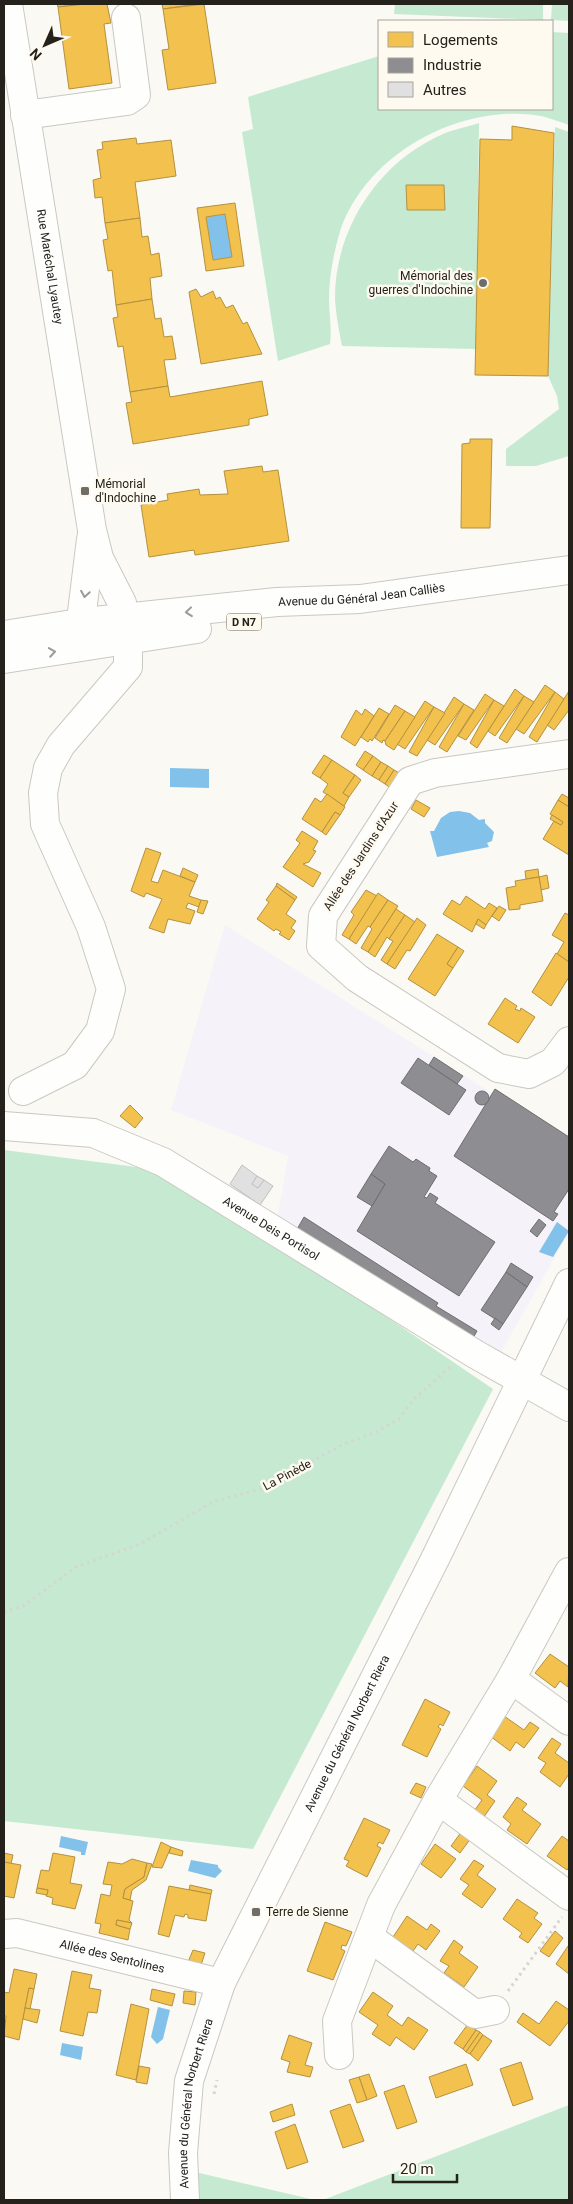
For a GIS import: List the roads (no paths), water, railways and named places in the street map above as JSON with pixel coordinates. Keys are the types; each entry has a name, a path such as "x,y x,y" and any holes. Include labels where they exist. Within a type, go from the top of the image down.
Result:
{"street":[{"name":"Rue Maréchal Lyautey","path":"8,4 8,44 25,115 92,530"},
{"path":"25,115 127,100 136,95 126,18"},
{"path":"23,1091 75,1065 100,1031 111,989 91,927 45,824 43,793 48,768 61,745 128,667 126,629 122,603 99,558 92,530"},
{"path":"4,635 88,634 82,612 92,530"},
{"name":"Avenue du Général Jean Calliès","path":"126,629 280,617 360,599 569,570"},
{"name":"D N7","path":"4,659 88,634 126,629"},
{"name":"Allée des Jardins d'Azur","path":"569,754 435,773 410,781 323,916 321,946 357,978 498,1068 529,1074 553,1062 569,1041"},
{"name":"Avenue Deis Portisol","path":"4,1126 93,1133 163,1162 474,1354 569,1407"},
{"name":"Avenue du Général Norbert Riera","path":"185,2200 183,2153 189,2082 221,1983 436,1557 522,1381 557,1304 569,1283"},
{"path":"339,2055 337,2022 381,1905 438,1800 511,1680 569,1572"},
{"path":"511,1680 569,1721"},
{"path":"438,1800 566,1905"},
{"name":"Allée des Sentolines","path":"4,1934 17,1933 221,1983"},
{"path":"369,1937 475,2014 495,2010"}],"water":[{"path":"225,214 232,257 213,260 206,217"},
{"path":"170,768 209,769 209,788 170,787"},
{"path":"450,812 470,813 479,820 485,819 485,823 494,832 492,841 487,843 489,847 437,857 430,831 434,831 441,818"},
{"path":"557,1222 569,1231 553,1257 539,1252"},
{"path":"61,1836 88,1842 85,1855 81,1855 81,1852 59,1847"},
{"path":"191,1860 218,1865 222,1871 215,1878 188,1871"},
{"path":"158,2007 170,2010 163,2039 157,2044 151,2037"},
{"path":"62,2043 83,2047 81,2060 60,2055"}],"place":[{"name":"Mémorial des guerres d'Indochine","path":"483,283"},
{"name":"Mémorial d'Indochine","path":"85,491"},
{"name":"Terre de Sienne","path":"256,1912"}]}
